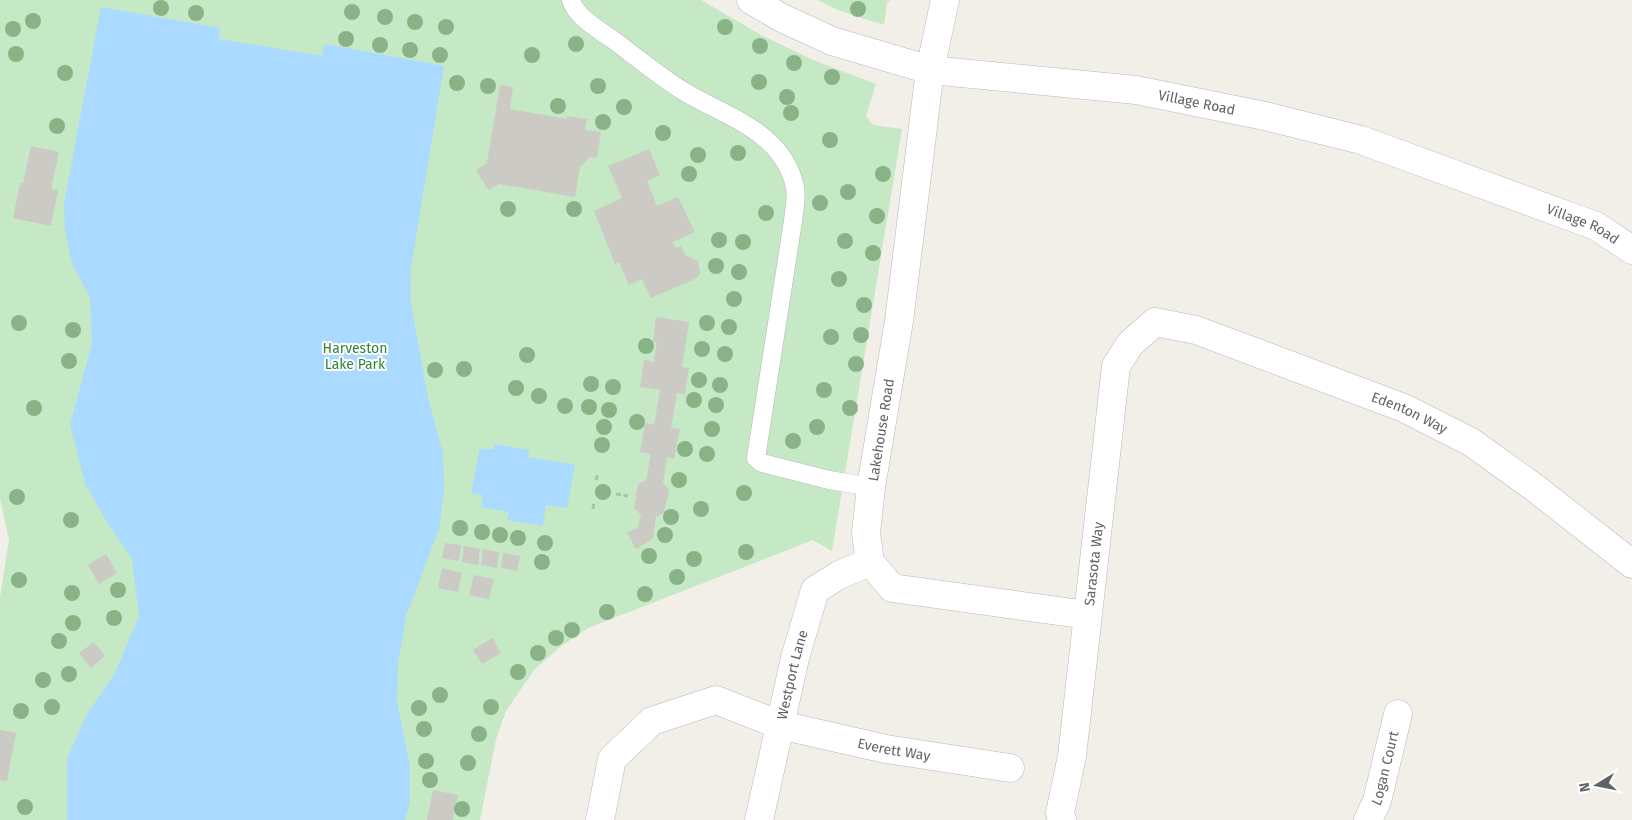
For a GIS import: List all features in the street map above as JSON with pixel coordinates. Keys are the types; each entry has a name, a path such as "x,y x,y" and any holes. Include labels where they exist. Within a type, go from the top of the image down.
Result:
{"street":[{"name":"Village Road","path":"751,0 782,18 832,41 930,70 1136,90 1284,121 1361,140 1596,226 1632,250"},
{"name":"Lakehouse Road","path":"870,562 866,533 871,486 899,321 930,70 945,0"},
{"name":"Edenton Way","path":"1154,322 1196,330 1404,408 1471,442 1535,488 1632,564"},
{"name":"Sarasota Way","path":"1062,820 1060,813 1072,756 1116,366 1130,344 1154,322"},
{"path":"870,562 892,588 1087,615"},
{"name":"Westport Lane","path":"759,820 795,658 815,590 839,575 870,562"},
{"name":"Everett Way","path":"600,820 612,759 652,721 716,700 780,725 886,749 1010,768"},
{"name":"Logan Court","path":"1368,820 1377,801 1398,714"}],"lane":[{"path":"571,0 573,7 592,26 683,91 753,127 772,144 788,167 795,188 793,221 756,458 762,463 822,478 871,486"}],"path":[{"path":"596,480 598,473"},
{"path":"616,494 628,496"},
{"path":"592,509 594,502"}],"green space":[{"name":"Harveston Lake Park","path":"0,0 701,0 761,35 813,60 876,84 866,116 873,125 902,129 832,551 813,540 588,628 560,647 534,670 506,711 496,739 480,820 0,820 0,597 9,540 0,499"},
{"path":"818,0 891,0 887,2 884,25 838,10"}],"water":[{"path":"101,7 220,28 219,39 322,56 324,44 444,66 411,267 410,298 428,398 443,453 444,489 439,529 406,616 398,664 397,701 410,766 410,802 405,820 67,820 67,759 87,714 114,675 139,616 132,559 86,486 70,425 92,343 90,298 72,263 65,230 64,203"},
{"path":"495,444 529,450 528,457 575,465 567,508 546,505 543,526 507,520 509,512 481,507 483,495 471,493 480,448 493,450"}],"building":[{"path":"500,85 513,87 510,109 567,119 567,116 587,119 585,130 601,132 597,158 590,157 580,167 575,197 499,184 488,190 476,170 487,163"},
{"path":"31,146 59,152 51,189 58,190 51,226 13,218 20,183 23,183"},
{"path":"649,149 660,175 647,181 657,206 678,197 695,232 673,242 676,248 681,246 685,255 698,261 700,273 697,278 651,298 642,279 629,285 619,262 615,264 594,211 622,198 608,166"},
{"path":"656,317 689,322 682,367 689,368 685,395 677,393 671,428 680,429 674,459 667,457 663,483 669,490 664,513 656,517 653,539 636,549 627,533 638,527 641,515 634,508 638,484 646,480 651,454 640,452 645,423 654,425 660,390 640,387 644,360 654,362 657,342 653,342"},
{"path":"445,543 461,545 459,561 442,558"},
{"path":"464,546 480,549 478,565 462,562"},
{"path":"483,549 499,552 497,568 481,565"},
{"path":"503,553 520,556 517,571 501,568"},
{"path":"106,554 117,573 99,584 88,565"},
{"path":"442,568 462,573 458,592 438,588"},
{"path":"474,575 494,579 489,599 469,595"},
{"path":"492,638 501,653 482,664 473,650"},
{"path":"94,642 105,656 91,668 79,653"},
{"path":"0,730 16,733 7,781 0,780"},
{"path":"433,790 458,795 453,820 427,820"}]}
